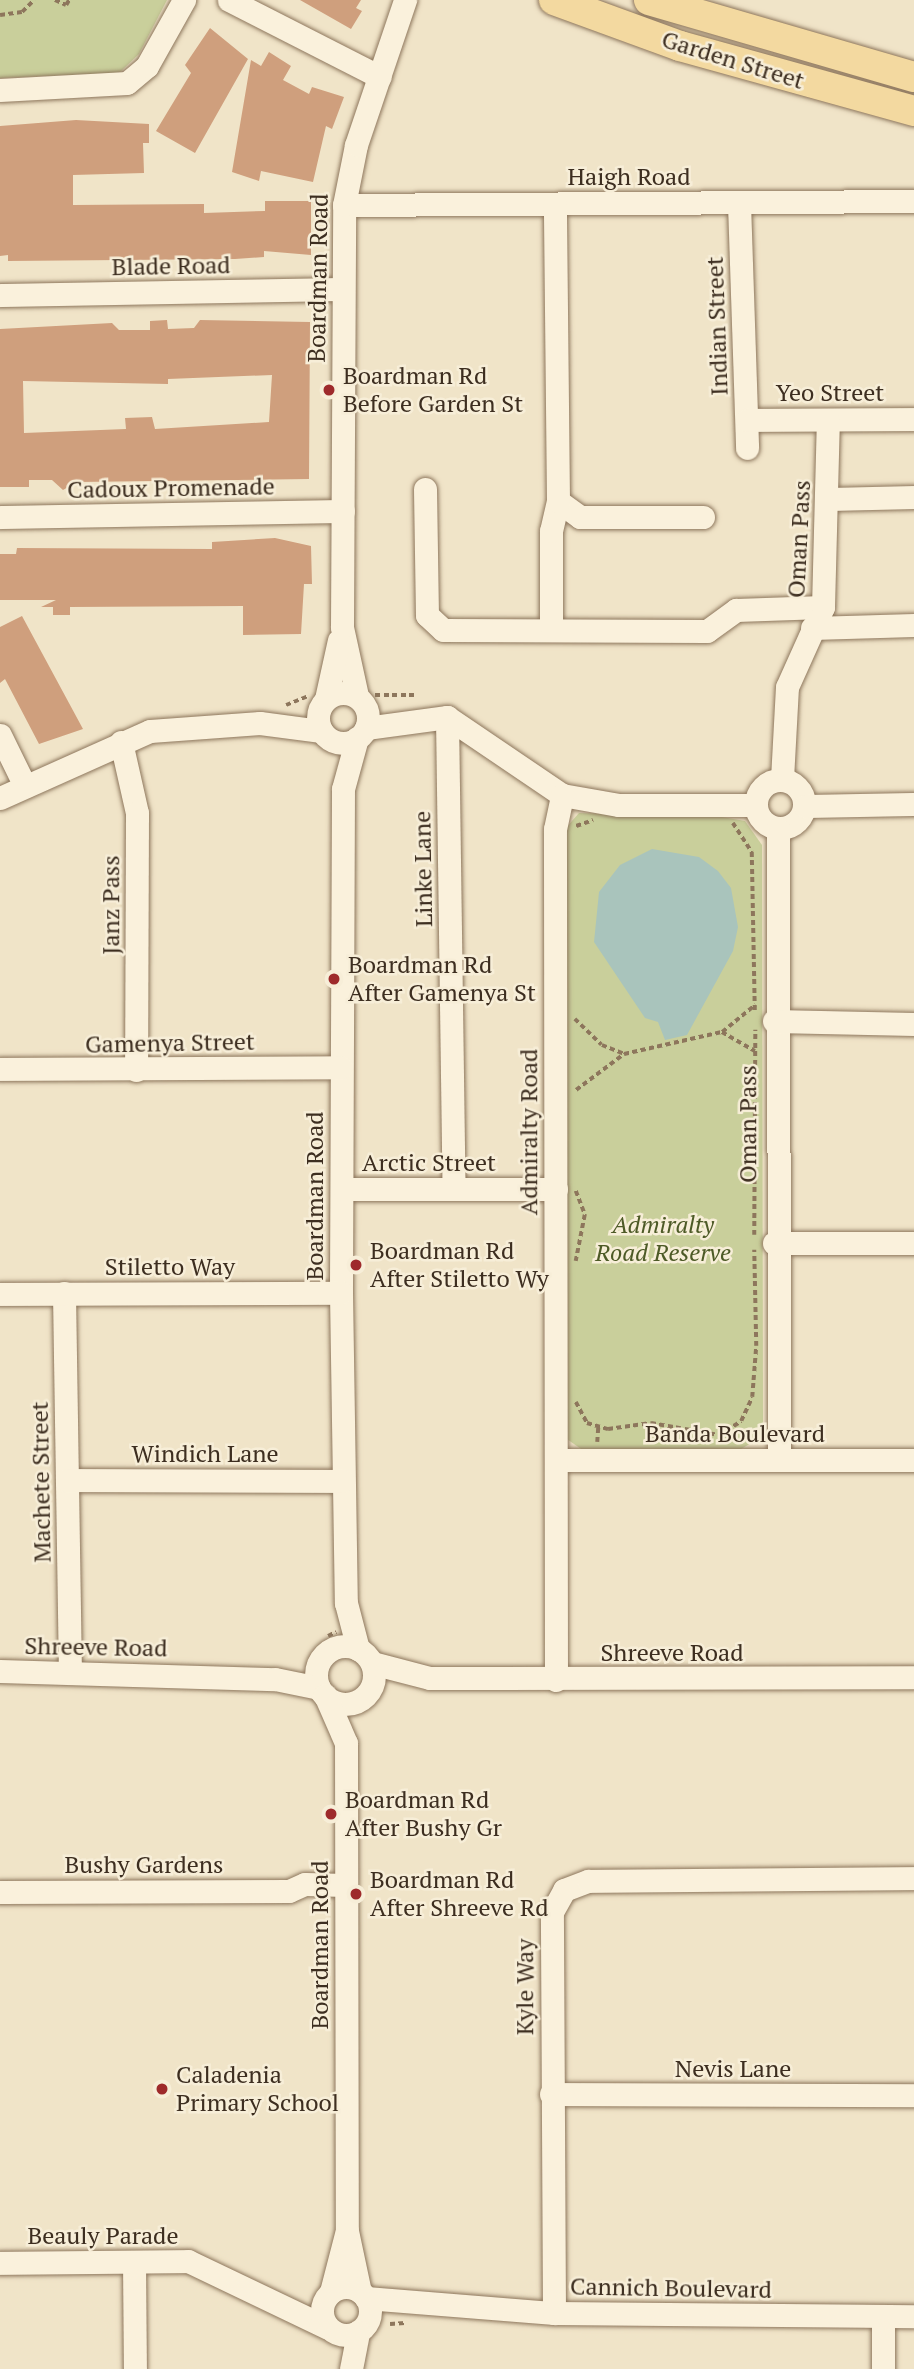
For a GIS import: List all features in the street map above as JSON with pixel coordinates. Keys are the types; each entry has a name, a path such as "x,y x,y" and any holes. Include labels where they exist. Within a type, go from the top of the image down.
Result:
{"main road":[{"name":"Garden Street","path":"554,0 680,46 914,110"},
{"name":"Garden Street","path":"649,0 914,77"}],"street":[{"path":"0,90 127,83 147,66 184,0"},
{"path":"229,0 380,77"},
{"name":"Boardman Road","path":"343,789 323,719 342,627 344,205 352,156 401,24 405,0"},
{"name":"Boardman Road","path":"401,24 418,0"},
{"name":"Haigh Road","path":"344,205 914,201"},
{"name":"Indian Street","path":"739,202 747,449"},
{"path":"551,626 551,531 558,501 555,204"},
{"name":"Blade Road","path":"0,295 342,289"},
{"name":"Yeo Street","path":"747,420 914,419"},
{"name":"Oman Pass","path":"782,779 787,687 818,617 830,499 828,421"},
{"path":"425,489 427,615 443,630 551,626 707,631 736,610 914,625"},
{"path":"830,499 914,497"},
{"path":"558,501 580,517 703,517"},
{"name":"Cadoux Promenade","path":"0,517 343,511"},
{"name":"Boardman Road","path":"342,627 362,717 343,789 342,1481 346,1603 365,1656 368,1692 346,1743"},
{"path":"323,719 338,693 362,717"},
{"path":"323,719 341,743 362,717 414,706 447,717 562,795 619,805 755,805"},
{"name":"Linke Lane","path":"447,717 454,1189"},
{"path":"0,798 121,742 176,727 323,719"},
{"path":"0,735 25,786"},
{"name":"Janz Pass","path":"121,742 137,813 136,1070"},
{"path":"782,779 796,785 805,806 791,827 778,829 765,824 755,805 759,792 782,779"},
{"name":"Admiralty Road","path":"556,1680 556,1460 565,1183 555,829 562,795"},
{"path":"805,806 914,804"},
{"name":"Oman Pass","path":"778,829 774,1021 774,1243 779,1460"},
{"path":"774,1021 914,1024"},
{"name":"Gamenya Street","path":"0,1069 341,1067"},
{"name":"Arctic Street","path":"344,1189 454,1189 565,1183"},
{"path":"774,1243 914,1243"},
{"name":"Stiletto Way","path":"0,1293 341,1293"},
{"name":"Machete Street","path":"64,1293 70,1671"},
{"name":"Banda Boulevard","path":"556,1460 914,1460"},
{"name":"Windich Lane","path":"67,1480 342,1481"},
{"name":"Boardman Road","path":"345,2369 347,2329 363,2295 347,2231 346,1743 323,1674 346,1603"},
{"path":"365,1656 323,1674 340,1703 368,1692"},
{"name":"Shreeve Road","path":"365,1656 430,1678"},
{"name":"Shreeve Road","path":"0,1671 275,1679 323,1674"},
{"name":"Shreeve Road","path":"368,1692 430,1678 556,1680 914,1677"},
{"name":"Kyle Way","path":"554,2313 552,1912 564,1890 588,1881 914,1878"},
{"name":"Bushy Gardens","path":"0,1892 289,1891 305,1884 346,1892"},
{"name":"Nevis Lane","path":"551,2094 914,2095"},
{"name":"Boardman Road","path":"347,2231 321,2314 347,2329"},
{"path":"134,2262 135,2369"},
{"name":"Beauly Parade","path":"0,2263 134,2262 207,2267 279,2305 347,2329"},
{"path":"279,2305 328,2295 342,2287 363,2295"},
{"name":"Cannich Boulevard","path":"363,2295 420,2314"},
{"name":"Cannich Boulevard","path":"347,2329 420,2314 914,2316"},
{"path":"883,2317 883,2369"},
{"name":"Boardman Road","path":"347,2329 351,2369"}],"path":[{"path":"0,15 22,12 34,0"},
{"path":"55,0 66,5 69,0"},
{"path":"390,696 414,706"},
{"path":"571,1388 587,1423 608,1429 651,1423 719,1435 748,1414 756,1346 752,852 735,830 729,804"},
{"path":"574,1092 624,1054 722,1032 755,1005"},
{"path":"573,1017 602,1045 624,1054"},
{"path":"722,1032 755,1051"},
{"path":"565,1183 585,1215 571,1272"},
{"path":"390,2325 420,2314"}],"green space":[{"path":"0,0 167,0 139,54 119,73 0,78"},
{"name":"Admiralty Road Reserve","path":"579,813 722,817 745,821 762,845 763,1425 758,1439 736,1452 584,1451 564,1437 565,829"}],"water":[{"path":"652,849 699,857 718,871 731,888 738,927 733,951 687,1035 665,1040 658,1022 645,1018 594,942 599,892 620,865"}],"building":[{"path":"300,0 361,0 356,8 362,11 351,29"},
{"path":"210,28 248,59 195,153 156,131 191,73 185,65"},
{"path":"269,52 291,66 283,80 309,94 312,87 344,97 332,129 326,126 313,182 261,171 259,181 232,172 251,60 261,66"},
{"path":"76,120 149,124 149,143 143,143 144,173 73,175 73,205 204,204 204,213 265,211 265,201 311,201 311,255 264,251 264,257 235,259 8,261 8,255 0,256 0,126"},
{"path":"167,320 168,329 194,328 200,320 310,322 309,479 77,482 63,490 52,480 29,480 29,487 0,487 0,329 112,323 119,330 150,330 150,321","holes":["272,375 269,422 155,429 152,417 125,418 126,429 24,433 23,381 168,384 168,379"]},
{"path":"275,538 311,546 312,584 304,584 301,634 243,635 243,606 70,607 70,615 53,615 53,607 41,607 56,600 0,600 0,554 16,554 17,548 212,549 212,542"},
{"path":"22,616 83,729 39,744 5,679 0,683 0,627"}],"place":[{"name":"Boardman Rd Before Garden St","path":"329,390"},
{"name":"Boardman Rd After Gamenya St","path":"334,979"},
{"name":"Boardman Rd After Stiletto Wy","path":"356,1265"},
{"name":"Boardman Rd After Bushy Gr","path":"331,1814"},
{"name":"Boardman Rd After Shreeve Rd","path":"356,1894"},
{"name":"Caladenia Primary School","path":"162,2089"}]}
